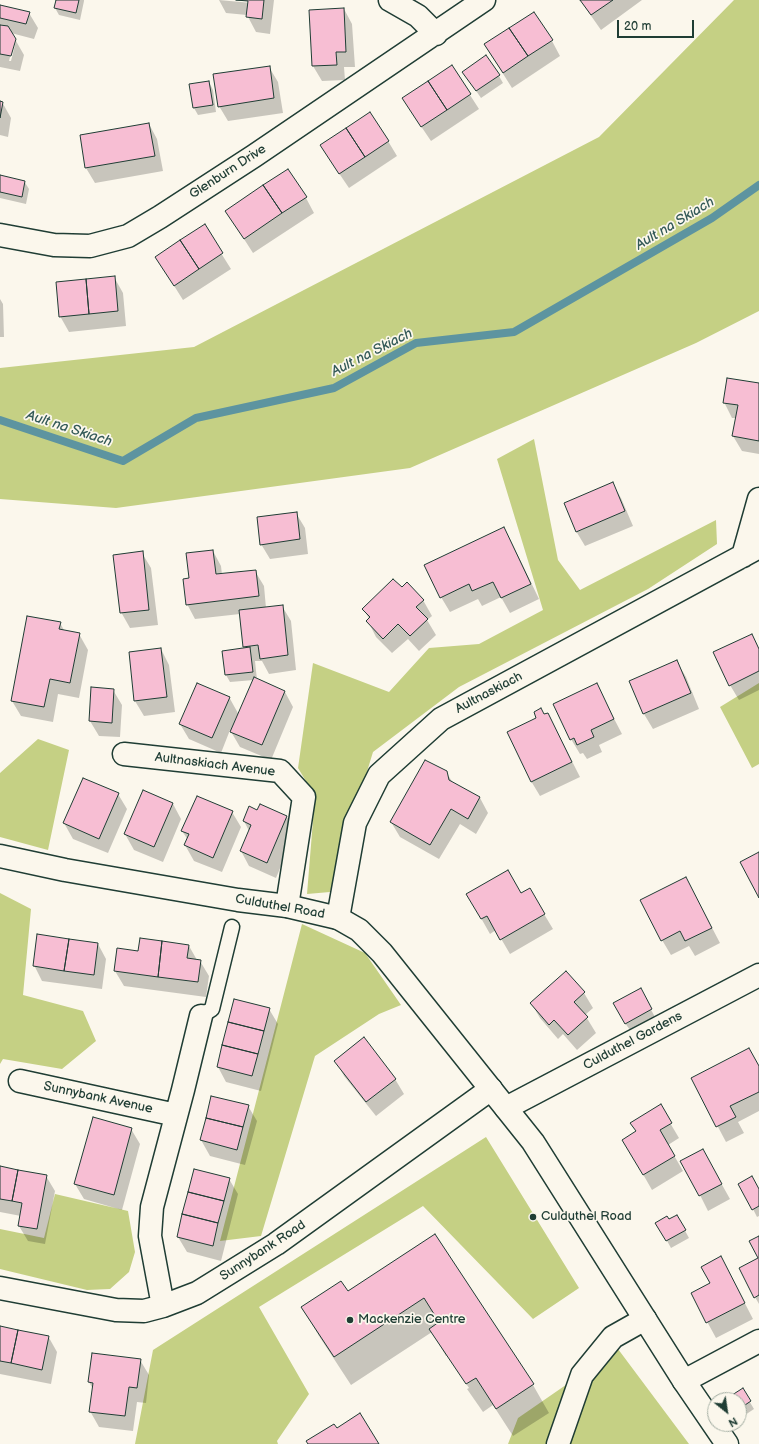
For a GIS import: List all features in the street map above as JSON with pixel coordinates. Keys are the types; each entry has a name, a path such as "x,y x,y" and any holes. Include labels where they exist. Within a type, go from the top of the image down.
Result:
{"street":[{"path":"390,0 418,16 436,34"},
{"name":"Glenburn Drive","path":"0,235 54,245 90,246 128,236 254,156 484,0"},
{"name":"Aultnaskiach","path":"338,918 356,823 379,774 442,719 751,551 759,499"},
{"name":"Aultnaskiach Avenue","path":"124,754 280,770 304,797 287,906"},
{"name":"Culduthel Road","path":"0,856 65,870 238,900 287,906 338,918 359,930 382,953 533,1142 684,1380 727,1444"},
{"name":"Culduthel Gardens","path":"506,1108 759,974"},
{"path":"163,1306 150,1236 152,1207 201,1016"},
{"name":"Sunnybank Avenue","path":"20,1081 176,1115"},
{"name":"Sunnybank Road","path":"0,1288 116,1310 144,1311 163,1306 197,1293 276,1244 491,1089"},
{"path":"558,1444 582,1375 613,1337 645,1319"},
{"path":"684,1380 759,1341"}],"lane":[{"path":"201,1016 212,1008 232,927"}],"green space":[{"path":"734,0 759,0 759,311 696,343 410,468 116,508 0,499 0,368 194,347 599,137"},
{"path":"534,439 558,560 580,590 716,520 717,544 648,589 459,687 373,752 330,892 307,894 315,796 298,768 313,663 389,692 429,648 479,644 543,610 497,459"},
{"path":"759,683 759,764 752,768 720,707"},
{"path":"38,739 69,750 48,850 0,837 0,773"},
{"path":"0,893 31,909 23,995 83,1011 96,1041 62,1069 3,1059 0,1064"},
{"path":"302,924 365,953 401,1005 379,1014 315,1056 261,1236 220,1241"},
{"path":"486,1137 579,1288 533,1319 423,1206 259,1307 309,1394 277,1441 278,1444 135,1444 153,1350"},
{"path":"55,1194 128,1211 135,1252 129,1272 110,1289 87,1290 0,1269 0,1229 44,1238"},
{"path":"618,1349 689,1444 508,1444 518,1418"}],"building":[{"path":"56,0 79,0 76,13 54,8"},
{"path":"236,0 264,0 262,19 246,17 248,1"},
{"path":"580,0 613,0 591,15"},
{"path":"0,5 30,12 26,24 0,18"},
{"path":"344,8 346,52 336,52 337,65 312,66 309,10"},
{"path":"534,12 553,40 528,56 509,28"},
{"path":"0,25 8,26 16,39 11,56 0,54"},
{"path":"509,28 528,56 503,73 484,44"},
{"path":"486,55 500,75 476,91 462,72"},
{"path":"452,65 471,94 447,110 428,81"},
{"path":"270,66 274,98 218,107 213,74"},
{"path":"209,81 213,105 193,108 189,84"},
{"path":"428,81 447,110 421,127 402,98"},
{"path":"0,101 3,102 0,118"},
{"path":"370,112 389,141 365,157 346,128"},
{"path":"149,123 155,156 85,168 80,135"},
{"path":"346,128 365,157 339,174 320,145"},
{"path":"288,169 307,197 282,213 263,185"},
{"path":"0,175 25,181 22,197 0,192"},
{"path":"263,185 282,213 244,239 225,211"},
{"path":"205,224 223,253 199,269 180,240"},
{"path":"180,240 199,269 174,286 155,257"},
{"path":"115,276 118,311 89,314 86,279"},
{"path":"86,279 89,314 59,317 56,282"},
{"path":"727,378 759,383 759,441 732,436 738,405 723,403"},
{"path":"613,482 625,511 576,532 564,503"},
{"path":"297,512 300,539 260,545 257,517"},
{"path":"504,527 531,584 501,598 493,582 472,591 469,584 440,598 424,565"},
{"path":"213,550 216,574 256,570 259,596 186,605 183,579 189,578 186,553"},
{"path":"143,551 149,610 120,613 113,555"},
{"path":"393,579 402,587 407,582 424,600 416,607 428,619 410,636 398,624 383,639 366,621 370,617 362,609"},
{"path":"283,605 288,655 260,659 258,645 243,647 239,610"},
{"path":"27,616 61,622 59,629 80,633 70,683 50,679 44,707 11,701"},
{"path":"752,634 759,649 759,671 729,686 713,652"},
{"path":"250,647 253,672 225,675 222,651"},
{"path":"161,648 167,697 134,701 129,652"},
{"path":"677,660 691,693 643,714 629,681"},
{"path":"254,677 285,691 262,745 230,732"},
{"path":"197,683 230,697 212,738 179,724"},
{"path":"597,683 614,719 591,730 594,737 577,745 574,738 570,740 553,704"},
{"path":"91,687 114,689 112,723 89,721"},
{"path":"541,708 544,714 548,713 572,762 531,782 507,732 536,718 534,712"},
{"path":"425,760 447,771 449,780 480,797 468,819 451,809 430,845 390,822"},
{"path":"83,778 119,793 99,839 63,823"},
{"path":"143,790 173,803 154,847 124,834"},
{"path":"197,796 233,811 213,858 184,845 189,834 181,831"},
{"path":"260,804 287,816 267,863 240,851 251,825 243,821 249,806 257,810"},
{"path":"759,852 759,898 740,862"},
{"path":"508,870 521,893 530,888 545,914 500,940 487,916 481,919 466,894"},
{"path":"686,877 712,928 685,941 680,931 661,941 640,900"},
{"path":"37,934 69,939 64,971 33,966"},
{"path":"140,938 162,941 158,977 114,971 117,948 138,951"},
{"path":"69,939 98,943 94,975 64,971"},
{"path":"162,941 189,945 187,958 201,960 198,982 158,977"},
{"path":"566,971 585,992 574,1002 588,1017 568,1035 554,1020 549,1025 530,1003"},
{"path":"641,988 652,1009 625,1024 613,1003"},
{"path":"234,999 270,1008 264,1031 228,1022"},
{"path":"228,1022 264,1031 258,1054 222,1045"},
{"path":"364,1037 396,1079 366,1102 334,1061"},
{"path":"222,1045 258,1054 252,1076 217,1067"},
{"path":"749,1048 759,1066 759,1092 730,1106 736,1117 716,1127 691,1078"},
{"path":"211,1096 249,1105 243,1127 206,1118"},
{"path":"661,1104 672,1123 660,1130 675,1156 643,1175 622,1140 636,1131 630,1123"},
{"path":"93,1117 132,1128 114,1195 74,1184"},
{"path":"206,1118 243,1127 237,1150 200,1140"},
{"path":"703,1149 722,1184 699,1196 680,1161"},
{"path":"0,1166 18,1170 12,1201 0,1199"},
{"path":"194,1169 230,1178 224,1201 188,1192"},
{"path":"18,1170 47,1175 37,1229 18,1226 22,1203 12,1201"},
{"path":"752,1176 759,1189 759,1206 752,1210 738,1184"},
{"path":"188,1192 224,1201 218,1223 182,1214"},
{"path":"182,1214 218,1223 213,1246 177,1237"},
{"path":"677,1215 686,1230 666,1241 655,1223 667,1216 669,1219"},
{"name":"Mackenzie Centre","path":"435,1234 534,1384 496,1409 476,1378 466,1384 429,1329 439,1322 424,1298 334,1357 301,1307 341,1281 348,1291"},
{"path":"759,1236 759,1295 754,1298 739,1268 758,1258 749,1241"},
{"path":"721,1256 745,1303 706,1323 691,1293 710,1283 701,1267"},
{"path":"0,1326 18,1330 11,1363 0,1361"},
{"path":"18,1330 49,1336 42,1370 11,1363"},
{"path":"92,1353 141,1359 137,1388 129,1387 125,1416 89,1412 93,1383 88,1382"},
{"path":"743,1388 745,1392 737,1392"},
{"path":"747,1394 751,1401 747,1404"},
{"path":"360,1413 379,1444 308,1444 306,1441 334,1424 337,1428"}],"waterway":[{"name":"Ault na Skiach","path":"0,420 123,461 196,418 334,388 416,343 514,332 712,218 759,185"}],"place":[{"name":"Culduthel Road","path":"533,1217"},
{"name":"Mackenzie Centre","path":"350,1320"}]}
